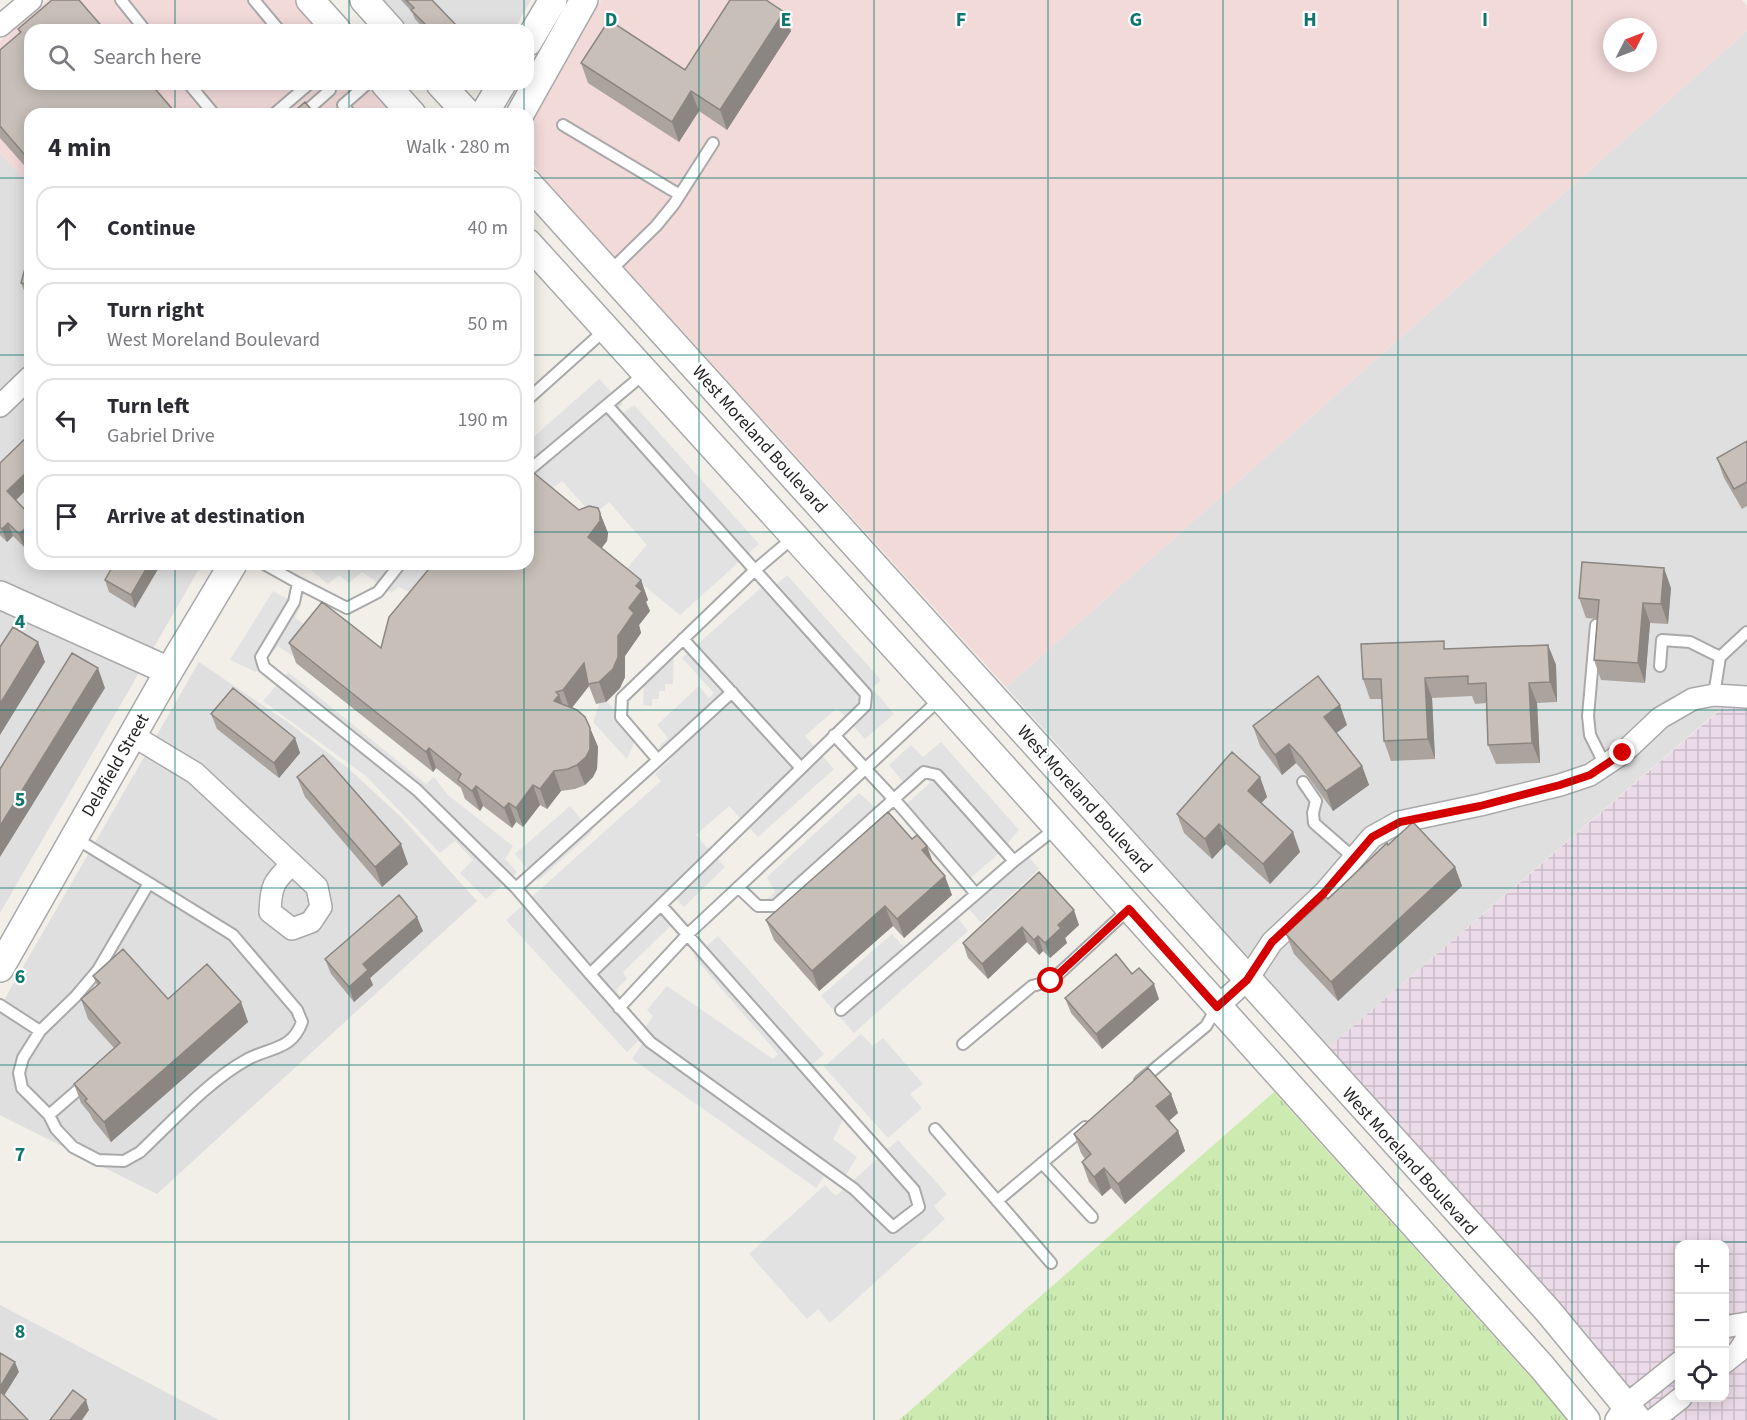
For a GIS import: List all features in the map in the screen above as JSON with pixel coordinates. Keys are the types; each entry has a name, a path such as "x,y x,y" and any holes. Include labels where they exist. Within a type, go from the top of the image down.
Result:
{"street":[{"path":"0,26 31,0"},
{"path":"310,0 332,24"},
{"path":"364,0 386,24"},
{"path":"534,32 553,0"},
{"path":"534,70 539,54 584,0"},
{"path":"391,90 407,108"},
{"path":"446,90 462,108"},
{"path":"488,108 498,90"},
{"path":"522,108 528,90"},
{"name":"West Moreland Boulevard","path":"534,190 1548,1311 1627,1415"},
{"path":"534,250 941,698 1542,1367 1586,1420"},
{"path":"579,299 609,272"},
{"path":"645,372 675,345"},
{"path":"0,406 24,383"},
{"path":"795,537 825,510"},
{"name":"Delafield Street","path":"3,955 229,570"},
{"path":"0,595 169,671"},
{"path":"941,698 970,670"},
{"path":"1217,1007 1247,980 1272,942 1324,893 1372,837 1400,822 1480,806 1590,775 1623,753 1660,718 1693,699 1714,695 1747,697"},
{"path":"132,735 195,772 292,864"},
{"path":"1061,833 1095,811"},
{"path":"1465,1281 1495,1254"},
{"path":"1729,1326 1747,1323"},
{"path":"1729,1360 1739,1351 1747,1338"},
{"path":"1627,1415 1675,1367"},
{"path":"1653,1420 1676,1402"}],"lane":[{"path":"121,0 140,24"},
{"path":"254,0 274,24"},
{"path":"194,90 209,108"},
{"path":"280,108 302,90"},
{"path":"308,108 324,90"},
{"path":"329,90 344,108"},
{"path":"348,108 362,90"},
{"path":"563,125 680,195"},
{"path":"609,272 656,226 680,195 713,143"},
{"path":"534,394 606,329"},
{"path":"534,466 645,372"},
{"path":"590,974 865,706 866,694 607,405"},
{"path":"658,760 621,717 622,698 755,570 795,537"},
{"path":"275,570 347,608 378,592 395,570"},
{"path":"298,583 294,602 261,657 264,666 417,790 516,888 650,1042 854,1189 893,1227 918,1207 914,1190 661,905"},
{"path":"1596,625 1588,716 1590,735 1605,765"},
{"path":"1714,695 1719,657 1747,632"},
{"path":"683,639 801,768"},
{"path":"1660,666 1662,640 1690,642 1719,657"},
{"path":"516,888 732,692"},
{"path":"620,1008 687,935 941,698"},
{"path":"834,735 894,799 976,894"},
{"path":"738,887 758,906 775,906 924,772 937,776 1014,861"},
{"path":"1303,782 1316,801 1313,813 1314,823 1354,858"},
{"path":"841,1010 1014,861 1061,833"},
{"path":"74,837 149,883 233,935 297,1010 302,1022 293,1039 279,1048 249,1058 225,1074 140,1152 124,1161 98,1160 73,1147 56,1129 49,1115 22,1088 19,1073 23,1058 40,1031 76,996 98,969 149,883"},
{"path":"963,1044 1032,986 1051,981 1129,909"},
{"path":"0,1005 40,1031"},
{"path":"1133,1087 1206,1026 1217,1007"},
{"path":"49,1115 93,1077"},
{"path":"997,1201 1097,1117"},
{"path":"935,1129 1051,1263"},
{"path":"1042,1163 1092,1217"}],"shaded area":[{"path":"48,0 300,0 322,24 24,24 24,90 380,90 397,108 24,108 24,179 0,153 0,41"},
{"path":"383,0 531,0 517,24 405,24"},
{"path":"601,0 1742,0 1747,6 1747,31 1006,687 534,166 534,118"},
{"path":"1747,31 1747,706 1726,704 1328,1048 1006,687"},
{"path":"0,153 24,179 24,570 199,570 0,913"},
{"path":"599,379 623,404 617,409 623,413 634,405 759,544 680,615 625,570 647,545 609,502 593,515 562,481 547,492 534,489 534,437"},
{"path":"310,570 432,570 414,594 399,587 391,593 362,572 349,583 339,575 328,584"},
{"path":"787,575 881,680 872,688 894,714 865,739 837,708 805,736 834,769 758,837 729,806 696,835 725,867 684,907 675,898 669,904 680,917 623,972 627,979 616,990 644,1029 653,1016 647,1010 667,986 773,1059 778,1054 694,957 718,936 824,1054 813,1064 849,1109 833,1139 857,1157 839,1186 824,1176 816,1188 632,1059 642,1044 638,1041 627,1052 506,920 661,781 655,774 671,759 659,746 668,738 657,725 699,686 709,698 714,693 682,658 771,579 776,585"},
{"path":"273,591 301,606 295,618 318,633 298,660 278,646 256,672 230,660"},
{"path":"674,648 673,684 665,684 665,691 659,691 659,699 652,699 652,706 643,705 644,677"},
{"path":"199,662 289,723 349,769 401,817 477,901 157,1194 0,1115 0,1007"},
{"path":"288,672 426,784 434,777 448,795 513,846 505,859 517,872 486,899 460,873 473,860 455,841 440,853 366,776 263,701"},
{"path":"602,696 637,736 627,759 593,722"},
{"path":"1727,704 1747,706 1747,1420 1654,1420 1562,1306 1328,1048"},
{"path":"941,742 1019,830 996,856 966,882 902,808 931,782 927,779 912,793 889,765 911,745 923,757"},
{"path":"859,793 896,826 783,926 765,901 775,892 767,877"},
{"path":"570,806 592,832 538,881 515,854"},
{"path":"1025,853 1039,869 981,923 965,904"},
{"path":"954,913 968,931 854,1033 821,996 892,934 908,952"},
{"path":"861,1034 873,1046 883,1038 923,1084 910,1094 922,1108 888,1138 824,1067"},
{"path":"898,1140 947,1194 934,1206 945,1219 830,1323 818,1309 807,1319 749,1254 825,1185 836,1196"},
{"path":"0,1305 219,1420 0,1420"}],"green space":[{"path":"1274,1092 1567,1420 899,1420"}],"building":[{"path":"52,0 79,0 100,24 24,24 24,90 156,90 171,108 24,108 24,154 0,126 0,50 21,32 18,29"},
{"path":"406,0 432,0 455,24 425,24 411,10 414,8"},
{"path":"730,0 766,0 784,12 720,110 691,91 672,122 581,63 609,20 685,70"},
{"path":"305,102 310,108 298,108"},
{"path":"24,440 24,475 7,491 24,509 24,529 19,534 8,523 2,529 0,527 0,463"},
{"path":"1747,441 1747,482 1734,489 1717,458"},
{"path":"534,473 579,510 589,506 598,508 600,521 588,537 641,580 636,586 642,591 629,608 634,613 618,636 618,657 613,669 599,682 588,684 584,663 563,690 556,692 559,695 554,701 577,710 585,717 590,728 590,749 586,757 568,769 554,771 540,789 533,785 516,808 509,803 504,808 476,786 472,791 458,780 461,774 429,748 426,752 289,643 322,602 381,648 389,617 428,570 534,570"},
{"path":"1582,562 1664,568 1661,604 1643,603 1638,663 1594,660 1599,600 1579,598"},
{"path":"111,570 146,570 131,595 105,580"},
{"path":"13,627 38,642 0,704 0,647"},
{"path":"1444,641 1444,649 1548,645 1550,682 1529,683 1532,743 1488,745 1486,683 1468,684 1468,676 1425,678 1428,739 1384,741 1381,679 1363,679 1361,644"},
{"path":"72,653 98,668 0,826 0,769"},
{"path":"1318,676 1340,705 1324,717 1362,766 1326,791 1289,744 1275,755 1253,726"},
{"path":"233,688 295,738 274,763 211,714"},
{"path":"1232,752 1260,777 1248,791 1293,832 1263,864 1219,824 1205,839 1177,814"},
{"path":"323,755 401,844 375,867 297,777"},
{"path":"888,812 912,839 917,835 927,846 922,850 945,876 897,919 885,906 812,971 766,920"},
{"path":"1413,822 1455,867 1331,982 1286,934"},
{"path":"1039,872 1074,910 1058,925 1061,928 1045,943 1038,936 1034,940 1022,927 982,964 963,943"},
{"path":"399,895 417,917 363,964 368,970 349,987 325,959"},
{"path":"123,949 168,999 207,964 241,1002 104,1122 85,1101 87,1099 74,1084 120,1043 81,999 100,983 93,976"},
{"path":"1116,954 1132,974 1139,968 1154,984 1096,1034 1065,998"},
{"path":"1148,1068 1171,1094 1156,1106 1178,1131 1118,1184 1104,1168 1094,1177 1082,1162 1091,1154 1074,1134"},
{"path":"0,1353 15,1362 0,1387"},
{"path":"73,1390 86,1400 70,1420 50,1420"},
{"path":"0,1391 28,1420 0,1420"}],"route":[{"path":"1051,981 1129,909 1217,1007 1247,980 1272,942 1324,893 1372,837 1400,822 1480,806 1590,775 1623,753"}]}
